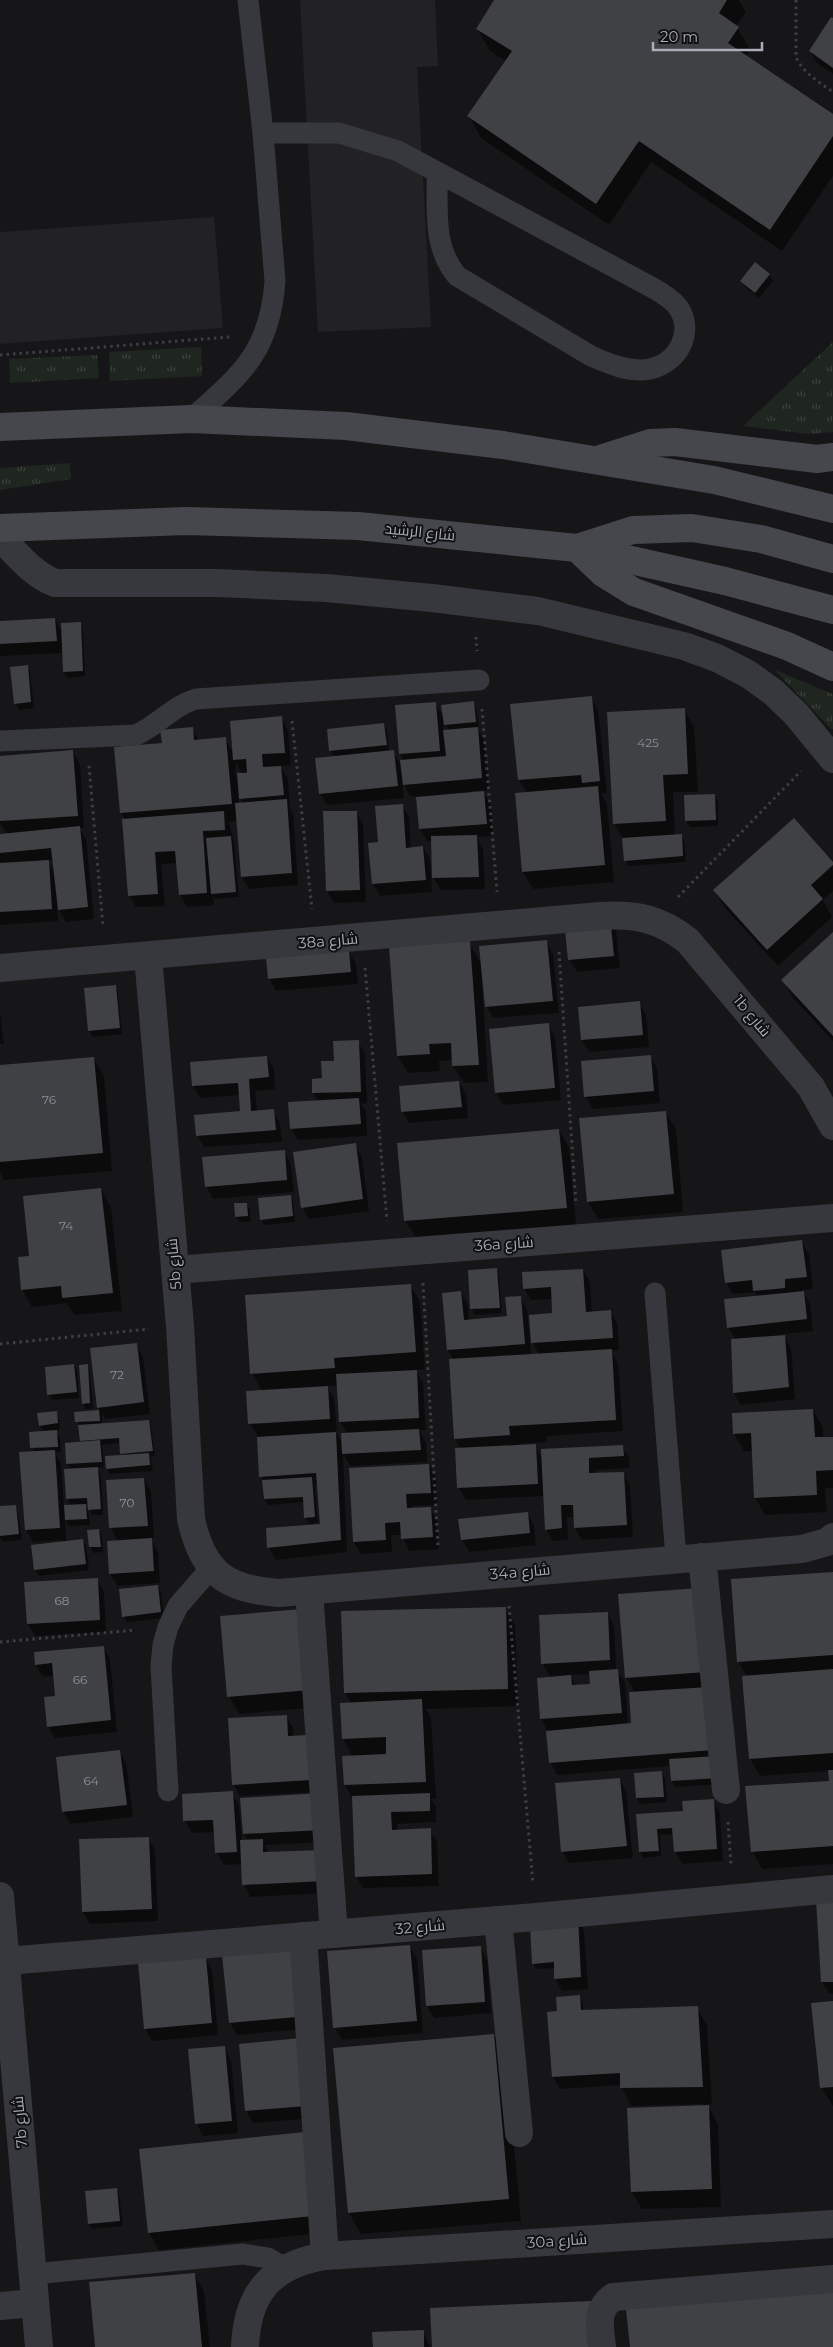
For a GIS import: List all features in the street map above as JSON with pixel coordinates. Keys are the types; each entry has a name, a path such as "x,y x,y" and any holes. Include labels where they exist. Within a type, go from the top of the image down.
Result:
{"main road":[{"path":"0,427 191,419 346,426 503,445 597,460 714,480 833,509"},
{"path":"597,460 650,443 675,442 817,459 833,457"},
{"name":"شارع الرشيد","path":"0,528 186,521 358,526 578,548 725,581 833,610"},
{"path":"833,559 761,540 692,528 633,530 578,548 604,573 634,592 787,646 833,667"}],"street":[{"path":"0,536 33,570 43,578 55,583 218,583 316,588 473,602 538,611 684,646 717,658 748,674 773,692 796,714 828,754"},
{"name":"38a شارع","path":"0,968 619,915 637,916 655,921"},
{"name":"1b شارع","path":"655,921 672,929 688,941 701,955 811,1087 830,1113"},
{"name":"5b شارع","path":"148,956 180,1326 191,1519 197,1544 211,1568"},
{"name":"36a شارع","path":"175,1270 833,1218"},
{"name":"34a شارع","path":"211,1568 229,1583 254,1592 279,1594 689,1557 802,1549 827,1542 833,1537"},
{"path":"689,1557 726,1790"},
{"path":"309,1591 334,1934"},
{"name":"شارع 32","path":"6,1961 536,1917 833,1889"},
{"name":"7b شارع","path":"0,1896 39,2347"},
{"path":"498,1920 519,2133"},
{"path":"303,1936 325,2256"},
{"name":"30a شارع","path":"284,2268 303,2260 325,2256 833,2224"},
{"path":"244,2347 246,2324 253,2303 266,2284 284,2268"},
{"path":"602,2347 599,2321 600,2311 614,2297 833,2279"},
{"path":"0,2306 35,2303"}],"lane":[{"path":"191,419 228,387 254,357 265,334 273,305 275,281 263,133 248,0"},
{"path":"263,133 340,133 398,151 437,172 668,297 677,307 683,319 682,346 674,357 663,365 640,370 607,364 457,276 448,265 438,239 437,172"},
{"path":"0,741 136,734 147,730 174,708 196,700 479,680"},
{"path":"655,1293 689,1557"},
{"path":"168,1791 161,1666 168,1627 178,1606 211,1568"},
{"path":"34,2274 242,2254 268,2258 284,2268"}],"path":[{"path":"796,0 796,57 800,66 807,73 833,92"},
{"path":"0,355 265,334"},
{"path":"473,602 500,925"},
{"path":"289,693 316,942"},
{"path":"87,738 105,960"},
{"path":"655,921 828,754"},
{"path":"557,920 578,1238"},
{"path":"363,938 390,1253"},
{"path":"421,1250 440,1579"},
{"path":"0,1344 180,1326"},
{"path":"506,1573 536,1917"},
{"path":"0,1642 168,1627"},
{"path":"726,1790 733,1898"}],"shaded area":[{"path":"300,0 435,0 438,66 417,67 431,327 318,332"},
{"path":"214,217 223,328 0,344 0,232"}],"green space":[{"path":"833,342 833,432 809,434 743,426"},
{"path":"201,347 202,376 110,381 109,352"},
{"path":"97,355 99,378 10,383 9,359"},
{"path":"70,463 71,479 0,490 0,468"},
{"path":"775,670 833,694 833,729 831,729"}],"building":[{"path":"494,0 727,0 719,13 739,27 728,43 833,114 833,136 770,230 639,141 596,204 467,116 512,51 476,29"},
{"path":"831,17 833,18 833,68 809,51"},
{"path":"755,262 770,274 755,293 740,281"},
{"path":"55,618 57,641 0,644 0,621"},
{"path":"81,622 83,671 63,672 61,623"},
{"path":"28,665 31,702 14,704 10,667"},
{"path":"592,696 600,781 582,783 581,775 518,780 510,704"},
{"path":"474,701 476,722 444,725 441,705"},
{"path":"436,702 440,751 399,754 395,705"},
{"path":"685,708 688,774 663,775 666,821 613,824 607,712"},
{"path":"282,716 285,753 262,754 263,767 281,766 284,795 239,799 237,773 247,773 246,759 233,760 230,721"},
{"path":"384,723 387,745 329,751 327,729"},
{"path":"193,727 194,740 226,737 232,804 120,813 114,747 162,743 160,730"},
{"path":"478,727 482,778 403,785 400,760 446,756 443,730"},
{"path":"73,750 78,816 0,821 0,756"},
{"path":"394,750 398,786 319,794 315,758"},
{"path":"598,786 605,865 522,872 515,793"},
{"path":"484,791 487,824 419,829 416,797"},
{"path":"715,794 716,820 685,821 684,795"},
{"path":"287,799 292,873 241,877 235,803"},
{"path":"403,804 406,848 423,846 426,880 372,884 368,843 378,842 375,806"},
{"path":"224,811 225,830 203,831 207,893 179,895 175,851 155,852 158,894 128,896 122,819"},
{"path":"323,811 357,811 360,890 326,891"},
{"path":"794,818 833,862 833,865 811,885 823,899 767,950 713,890"},
{"path":"80,826 88,907 58,910 51,848 0,853 0,834"},
{"path":"682,834 683,856 624,861 622,838"},
{"path":"477,835 479,877 432,878 431,836"},
{"path":"231,836 236,892 211,894 206,838"},
{"path":"49,860 52,909 0,912 0,863"},
{"path":"610,916 614,956 568,960 564,920"},
{"path":"833,932 833,1036 781,980"},
{"path":"547,940 553,1001 485,1007 479,946"},
{"path":"470,941 479,1065 452,1066 451,1043 429,1044 430,1054 397,1056 389,947"},
{"path":"349,951 351,972 268,979 266,958"},
{"path":"116,985 120,1028 88,1031 84,988"},
{"path":"640,1001 643,1035 581,1040 578,1007"},
{"path":"549,1023 555,1088 495,1093 489,1029"},
{"path":"359,1040 361,1092 312,1093 312,1079 322,1078 321,1061 334,1061 333,1041"},
{"path":"651,1055 654,1091 584,1097 581,1061"},
{"path":"267,1056 269,1077 249,1079 251,1111 274,1109 276,1130 196,1136 194,1115 240,1111 238,1083 192,1086 190,1062"},
{"path":"94,1057 103,1153 0,1162 0,1065"},
{"path":"459,1081 462,1107 401,1112 399,1086"},
{"path":"359,1098 361,1124 290,1129 288,1102"},
{"path":"666,1111 674,1194 587,1202 579,1118"},
{"path":"559,1129 567,1208 404,1221 397,1143"},
{"path":"356,1143 363,1199 301,1208 293,1152"},
{"path":"285,1150 287,1180 205,1187 202,1157"},
{"path":"101,1188 113,1293 62,1298 61,1286 21,1290 18,1257 29,1256 23,1196"},
{"path":"291,1195 293,1216 260,1220 258,1198"},
{"path":"234,1203 247,1203 248,1216 235,1217"},
{"path":"802,1240 807,1277 785,1279 785,1288 753,1291 752,1280 725,1283 721,1250"},
{"path":"497,1268 500,1308 470,1309 468,1270"},
{"path":"583,1269 586,1312 611,1310 613,1338 531,1343 529,1315 552,1313 551,1287 523,1289 522,1272"},
{"path":"411,1284 416,1352 334,1358 335,1368 250,1374 245,1295"},
{"path":"461,1291 464,1320 507,1316 505,1297 521,1296 525,1344 447,1350 442,1293"},
{"path":"804,1291 807,1319 727,1328 724,1299"},
{"path":"785,1335 789,1387 733,1393 731,1339"},
{"path":"137,1343 144,1402 97,1408 90,1348"},
{"path":"612,1349 616,1420 509,1426 510,1435 454,1439 449,1359"},
{"path":"74,1364 77,1392 47,1395 45,1367"},
{"path":"88,1364 90,1403 82,1404 79,1365"},
{"path":"417,1370 419,1418 339,1422 336,1374"},
{"path":"328,1386 330,1419 248,1424 246,1391"},
{"path":"813,1409 815,1437 833,1437 833,1470 816,1471 817,1495 754,1498 751,1433 733,1434 732,1413"},
{"path":"99,1410 100,1421 75,1422 74,1412"},
{"path":"57,1411 58,1423 39,1426 37,1413"},
{"path":"149,1420 153,1451 120,1454 119,1438 80,1441 78,1425"},
{"path":"419,1429 421,1450 342,1454 341,1433"},
{"path":"57,1430 58,1447 30,1448 29,1432"},
{"path":"336,1432 341,1540 267,1548 266,1528 320,1524 316,1473 259,1477 257,1437"},
{"path":"100,1440 102,1462 66,1464 65,1443"},
{"path":"536,1444 538,1484 457,1488 455,1448"},
{"path":"623,1445 624,1456 589,1458 589,1473 624,1472 627,1525 574,1528 573,1505 561,1505 562,1528 545,1530 541,1449"},
{"path":"55,1450 60,1528 25,1530 19,1452"},
{"path":"149,1453 150,1465 106,1469 105,1456"},
{"path":"429,1464 431,1493 406,1494 407,1508 431,1507 433,1537 401,1539 400,1522 385,1523 386,1540 353,1542 349,1468"},
{"path":"98,1467 101,1509 88,1510 87,1498 66,1499 64,1469"},
{"path":"312,1477 315,1517 304,1518 303,1497 264,1499 262,1480"},
{"path":"144,1478 148,1526 109,1528 106,1480"},
{"path":"86,1504 87,1519 65,1520 64,1505"},
{"path":"16,1505 19,1534 0,1536 0,1506"},
{"path":"528,1512 530,1533 461,1540 458,1519"},
{"path":"99,1529 101,1547 89,1547 87,1530"},
{"path":"152,1538 154,1571 109,1574 107,1541"},
{"path":"83,1539 86,1564 34,1570 31,1545"},
{"path":"833,1572 833,1655 737,1662 731,1579"},
{"path":"98,1578 100,1620 27,1624 24,1582"},
{"path":"158,1585 161,1612 122,1617 119,1589"},
{"path":"699,1588 706,1672 625,1678 618,1594"},
{"path":"506,1607 508,1689 344,1693 341,1611"},
{"path":"302,1609 310,1690 227,1697 220,1616"},
{"path":"608,1612 610,1660 541,1664 539,1615"},
{"path":"104,1646 111,1720 47,1727 44,1697 55,1696 52,1663 35,1665 34,1652"},
{"path":"618,1669 622,1713 540,1719 537,1678 571,1675 572,1685 590,1684 589,1671"},
{"path":"833,1669 833,1753 749,1759 742,1676"},
{"path":"709,1687 713,1750 549,1763 546,1731 631,1723 629,1692"},
{"path":"422,1699 426,1782 344,1785 342,1756 386,1754 386,1737 342,1739 340,1703"},
{"path":"287,1715 288,1736 308,1735 311,1780 232,1785 228,1718"},
{"path":"120,1750 127,1805 62,1812 56,1757"},
{"path":"717,1756 719,1778 671,1781 669,1759"},
{"path":"828,1770 833,1770 833,1846 751,1852 745,1786 829,1781"},
{"path":"662,1771 664,1797 636,1798 634,1773"},
{"path":"620,1778 627,1846 561,1852 555,1783"},
{"path":"233,1791 237,1852 215,1853 213,1820 183,1821 182,1794"},
{"path":"320,1793 322,1830 243,1834 240,1798"},
{"path":"430,1793 430,1811 391,1812 392,1830 431,1828 432,1874 355,1877 352,1796"},
{"path":"714,1799 717,1849 674,1852 672,1828 657,1829 659,1851 639,1852 636,1814 683,1811 682,1801"},
{"path":"149,1837 152,1909 82,1912 79,1839"},
{"path":"263,1839 263,1852 323,1850 324,1881 242,1885 240,1840"},
{"path":"833,1899 833,1982 821,1982 816,1900"},
{"path":"578,1916 581,1977 554,1979 554,1962 532,1964 530,1925"},
{"path":"410,1945 417,2021 333,2028 327,1951"},
{"path":"481,1946 485,2002 426,2006 422,1950"},
{"path":"291,1949 297,2017 229,2023 222,1955"},
{"path":"206,1957 212,2023 144,2029 138,1962"},
{"path":"580,1995 581,2010 698,2006 703,2087 620,2088 620,2073 552,2077 547,2012 557,2011 556,1997"},
{"path":"833,2001 833,2087 820,2088 811,2003"},
{"path":"494,2034 509,2199 348,2213 333,2048"},
{"path":"301,2038 307,2106 245,2111 239,2044"},
{"path":"225,2046 232,2121 195,2124 188,2049"},
{"path":"709,2105 712,2189 631,2192 627,2108"},
{"path":"304,2132 313,2216 148,2233 139,2149"},
{"path":"117,2188 120,2221 88,2224 85,2191"},
{"path":"195,2273 202,2347 95,2347 89,2282"},
{"path":"833,2290 833,2347 630,2347 626,2309"},
{"path":"591,2301 593,2347 432,2347 430,2308"},
{"path":"424,2330 424,2347 373,2347 372,2332"}]}
